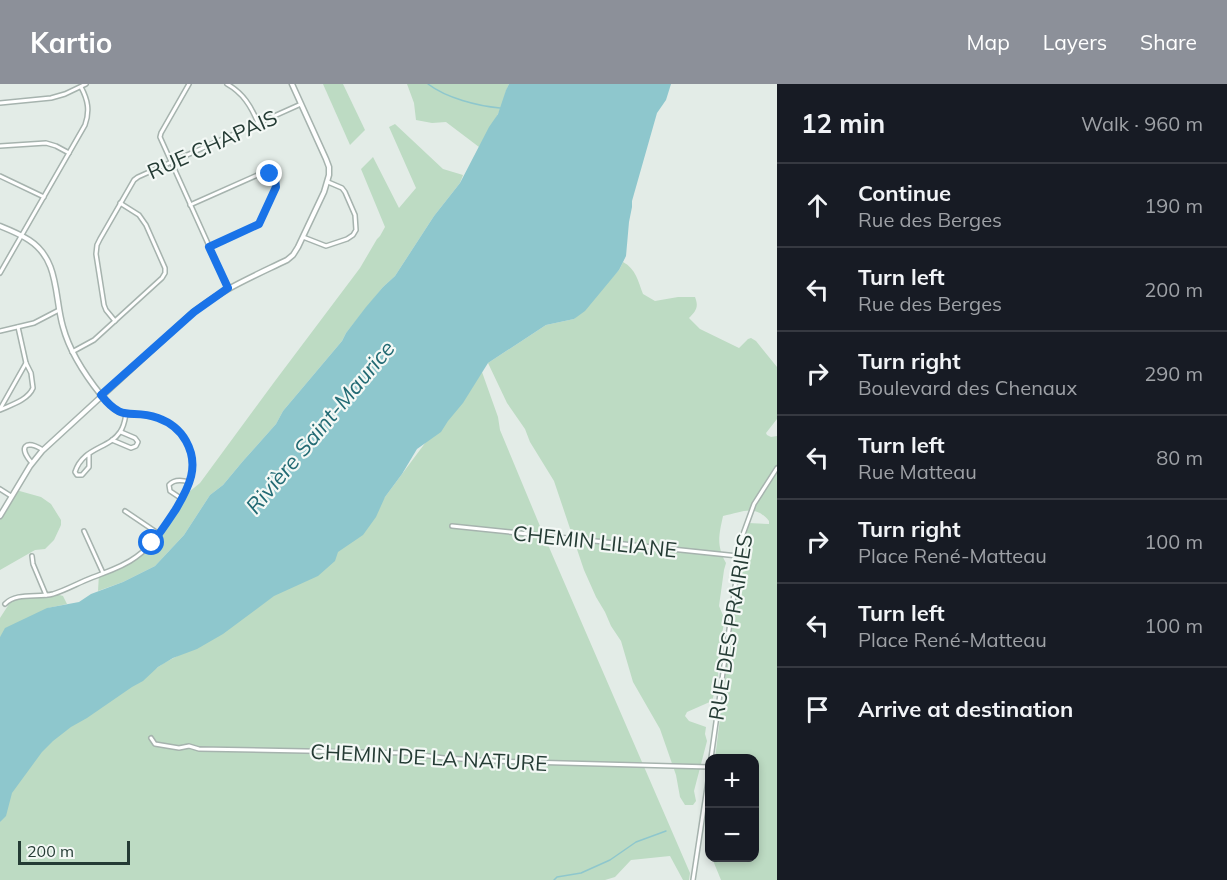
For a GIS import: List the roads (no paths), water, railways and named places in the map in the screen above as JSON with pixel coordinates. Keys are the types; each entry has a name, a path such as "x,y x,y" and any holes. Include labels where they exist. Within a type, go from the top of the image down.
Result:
{"street":[{"path":"0,103 51,98 86,84"},
{"path":"189,84 160,135 228,288"},
{"path":"226,84 247,100 258,123"},
{"path":"0,516 32,463 101,395 194,312 228,288 290,259 296,251 328,182 329,172 328,163 292,84"},
{"path":"0,273 83,130 88,114 87,101 81,87"},
{"name":"RUE CHAPAIS","path":"115,321 104,305 96,251 99,239 136,178 301,104"},
{"path":"0,146 46,143 69,153"},
{"path":"190,205 262,173 270,174 275,179 275,189 259,224 209,247"},
{"path":"0,176 44,197"},
{"path":"303,237 326,246 347,239 356,230 355,215 345,192 342,188 328,182"},
{"path":"72,352 91,342 162,278 165,271 144,221 120,203"},
{"path":"0,226 34,244 49,262 54,276 64,331 72,352 101,395 116,410 126,414 146,415 168,423 180,433 189,447 193,470 182,499 159,534 135,558 55,593 13,598 5,604"},
{"path":"0,331 38,321 59,310"},
{"path":"0,410 14,404 33,390 31,373 26,363 18,327"},
{"path":"0,410 26,363"},
{"path":"89,454 89,468 82,475 77,475 75,469 84,458 89,454 112,440 121,432 126,414"},
{"path":"112,440 131,448 136,446 138,442 136,439 121,432"},
{"path":"32,463 26,455 26,447 33,444 43,450"},
{"name":"RUE DES PRAIRIES","path":"712,754 738,556 749,514 759,494 777,468"},
{"path":"182,499 169,490 169,484 177,480 190,482"},
{"path":"0,489 12,496"},
{"path":"125,511 159,534"},
{"name":"CHEMIN LILIANE","path":"452,526 738,556"},
{"path":"84,531 103,573"},
{"path":"32,556 46,595"},
{"name":"CHEMIN DE LA NATURE","path":"152,738 155,744 179,748 189,746 199,749 406,753 494,761 705,767"},
{"path":"693,880 705,800"}],"water":[{"name":"Rivière Saint-Maurice","path":"509,84 671,84 666,100 657,113 632,201 626,256 619,270 585,311 574,319 546,325 488,363 463,403 441,432 417,449 363,535 338,552 335,561 318,576 274,596 223,634 158,667 143,681 53,741 42,752 12,793 6,816 0,822 0,637 5,628 47,608 79,602 91,594 123,582 155,566 184,535 210,495 223,485 276,424 283,411 342,341 366,307 395,276 434,216 460,183 498,114"}],"waterway":[{"path":"428,84 462,100 500,108"},
{"path":"554,880 557,877 581,873 610,860 636,842 666,831"}]}
